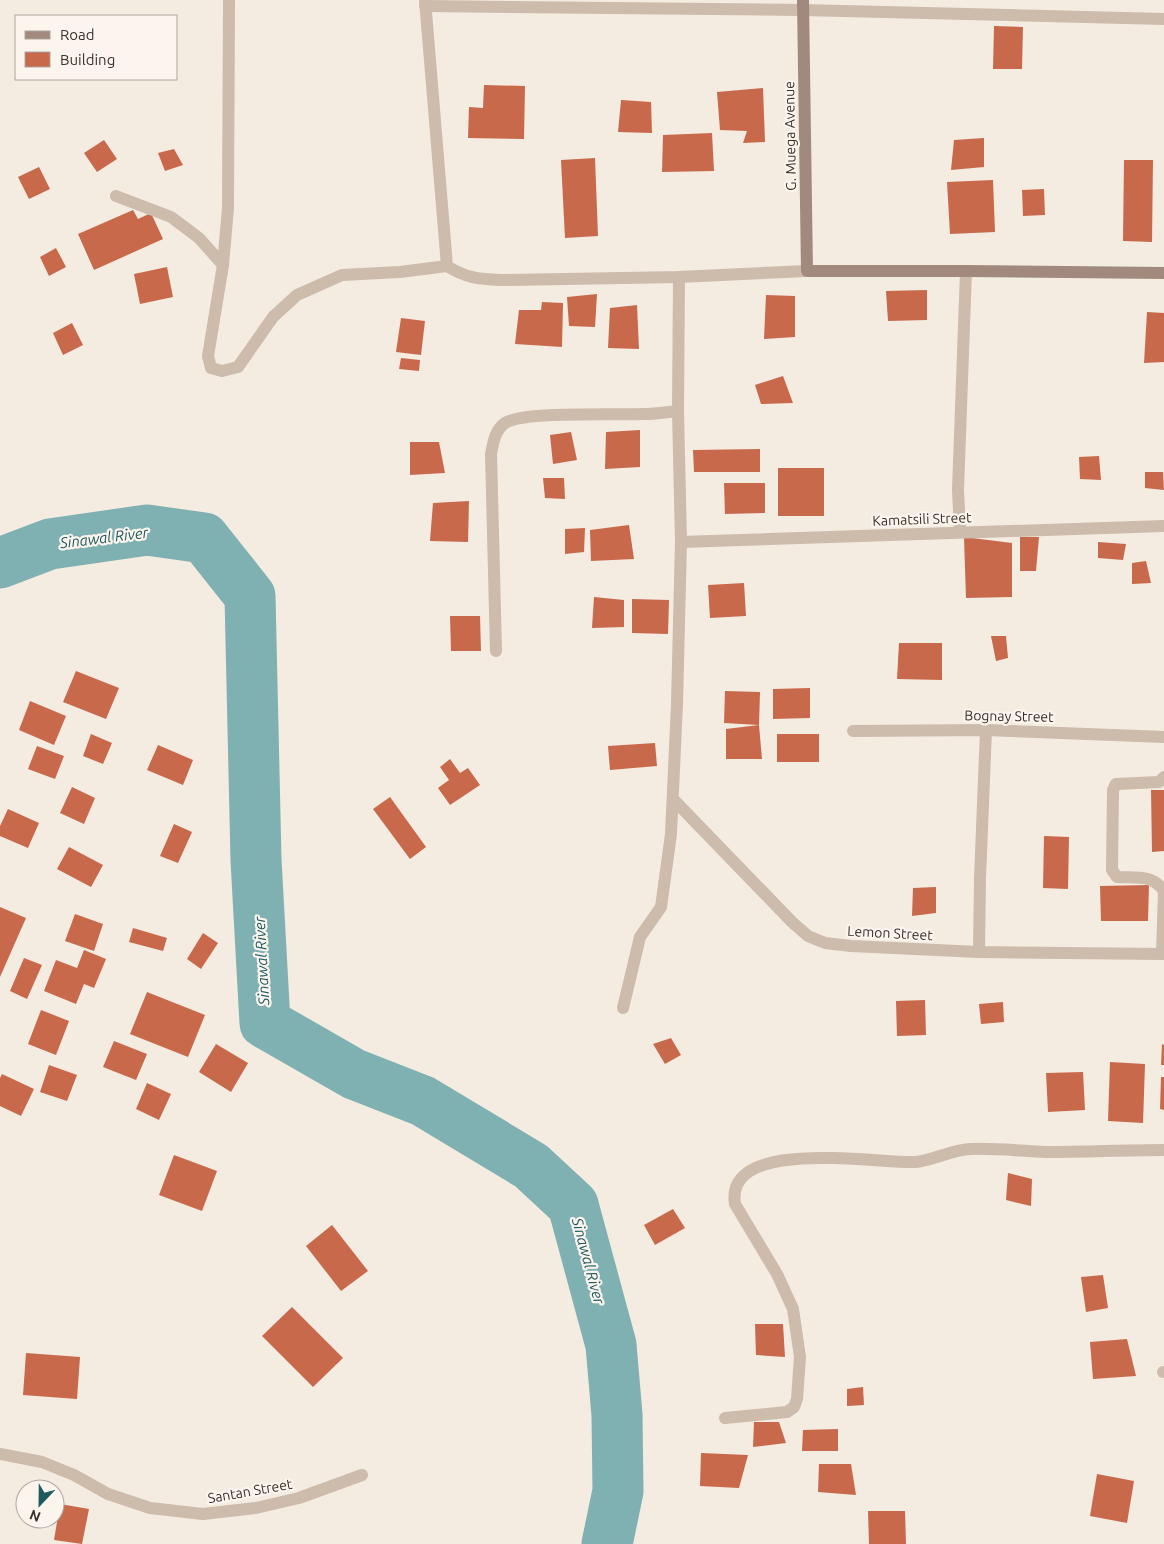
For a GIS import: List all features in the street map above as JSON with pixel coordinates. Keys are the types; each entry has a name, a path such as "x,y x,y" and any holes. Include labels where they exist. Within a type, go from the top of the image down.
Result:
{"street":[{"path":"228,0 228,208 223,265 208,356 212,368 222,371 238,367 273,317 297,295 342,275 400,272 446,266 461,274 479,279 501,280 679,277 807,271 966,270 1164,273"},
{"path":"446,266 425,3 802,5 1164,19"},
{"name":"G. Muega Avenue","path":"802,5 807,271"},
{"path":"116,196 171,217 199,238 223,265"},
{"path":"960,532 958,490 966,270"},
{"path":"623,1008 640,937 661,907 671,834 677,704 681,542 678,411 679,277"},
{"path":"496,651 491,454 494,438 500,428 507,422 518,419 552,415 646,414 678,411"},
{"name":"Kamatsili Street","path":"681,542 1164,526"},
{"path":"979,952 986,730"},
{"name":"Bognay Street","path":"853,731 986,730 1164,737"},
{"path":"1163,954 1164,891 1152,879 1117,878 1112,870 1112,856 1113,790 1116,784 1159,782 1164,777"},
{"name":"Lemon Street","path":"673,799 792,922 808,936 824,943 979,952 1163,954"},
{"path":"724,1418 787,1412 794,1407 797,1399 800,1357 793,1309 777,1274 735,1204 734,1194 736,1186 752,1170 766,1164 798,1158 823,1157 917,1162 938,1155 968,1149 1048,1152 1164,1150"},
{"name":"Santan Street","path":"0,1454 42,1462 74,1475 108,1494 150,1508 203,1514 256,1508 299,1498 362,1475"}],"building":[{"path":"994,26 1023,27 1022,69 993,69"},
{"path":"484,85 525,86 524,139 468,138 469,107 483,108"},
{"path":"763,88 765,142 743,143 747,131 720,130 717,92"},
{"path":"621,100 651,102 652,133 618,132"},
{"path":"712,133 714,171 662,172 663,135"},
{"path":"984,138 984,167 951,170 954,140"},
{"path":"104,140 117,159 97,172 84,153"},
{"path":"174,149 183,165 165,171 158,153"},
{"path":"595,158 598,236 565,238 561,160"},
{"path":"1124,160 1153,160 1152,242 1123,241"},
{"path":"39,167 50,189 29,199 18,177"},
{"path":"993,180 995,232 950,234 947,182"},
{"path":"1044,189 1045,215 1023,216 1022,190"},
{"path":"133,210 138,219 151,213 163,239 94,270 78,234"},
{"path":"56,248 66,267 49,276 40,257"},
{"path":"167,267 173,297 140,304 134,274"},
{"path":"927,290 927,320 888,321 886,291"},
{"path":"597,294 595,327 569,326 567,297"},
{"path":"766,295 795,296 795,337 764,339"},
{"path":"542,302 563,303 562,347 515,344 519,310 541,310"},
{"path":"637,305 639,349 608,348 610,308"},
{"path":"1147,312 1164,313 1164,362 1144,363"},
{"path":"401,318 425,321 421,355 396,352"},
{"path":"72,323 83,345 63,355 53,333"},
{"path":"401,358 420,360 419,371 399,369"},
{"path":"783,376 793,403 761,404 755,385"},
{"path":"640,430 640,467 605,469 606,432"},
{"path":"571,432 577,460 553,464 550,435"},
{"path":"410,442 439,442 445,473 410,475"},
{"path":"760,449 760,472 694,472 693,450"},
{"path":"1099,456 1101,480 1080,479 1079,457"},
{"path":"778,468 824,468 824,516 778,516"},
{"path":"1145,472 1163,472 1164,490 1145,488"},
{"path":"543,478 564,478 565,499 545,498"},
{"path":"724,483 765,483 765,513 725,514"},
{"path":"469,501 468,542 430,541 433,503"},
{"path":"629,525 634,559 591,561 590,530"},
{"path":"585,528 584,552 565,554 565,529"},
{"path":"964,537 1012,543 1012,597 966,598"},
{"path":"1020,537 1039,537 1036,571 1020,571"},
{"path":"1098,542 1126,544 1123,560 1098,558"},
{"path":"1146,561 1151,583 1132,584 1132,563"},
{"path":"744,583 746,616 710,618 708,585"},
{"path":"594,597 624,600 624,627 592,628"},
{"path":"632,599 669,600 668,634 632,633"},
{"path":"450,616 480,616 481,651 451,651"},
{"path":"991,636 1006,636 1008,658 996,661"},
{"path":"899,643 942,643 942,680 897,679"},
{"path":"76,671 119,688 106,719 63,702"},
{"path":"810,688 810,718 773,719 773,689"},
{"path":"725,691 760,692 759,725 724,723"},
{"path":"30,701 66,716 54,745 19,730"},
{"path":"759,725 762,759 726,759 726,729"},
{"path":"91,734 112,743 103,764 83,756"},
{"path":"777,734 819,734 819,762 777,762"},
{"path":"655,743 657,766 610,770 608,746"},
{"path":"158,745 193,760 183,785 147,770"},
{"path":"37,746 64,756 55,779 28,769"},
{"path":"450,759 460,773 468,768 480,785 450,805 438,788 449,780 440,767"},
{"path":"72,787 95,798 84,824 60,813"},
{"path":"1151,790 1164,790 1164,851 1152,852"},
{"path":"390,797 426,847 410,859 373,809"},
{"path":"8,809 39,823 28,848 0,836 0,826"},
{"path":"174,824 192,832 178,863 160,856"},
{"path":"1044,836 1069,837 1068,889 1043,888"},
{"path":"69,847 103,865 91,887 57,869"},
{"path":"1149,885 1148,921 1101,921 1100,886"},
{"path":"936,887 936,913 912,916 913,888"},
{"path":"0,907 26,918 0,977"},
{"path":"75,914 103,924 94,951 65,941"},
{"path":"133,928 167,938 163,951 129,942"},
{"path":"203,933 218,943 201,969 187,959"},
{"path":"84,950 106,959 94,988 84,984 76,1004 44,991 56,960 77,968"},
{"path":"24,958 42,965 27,999 10,991"},
{"path":"147,992 205,1015 188,1057 130,1034"},
{"path":"925,1000 926,1035 897,1036 896,1001"},
{"path":"1003,1002 1004,1022 981,1024 979,1004"},
{"path":"41,1010 69,1021 56,1055 28,1044"},
{"path":"671,1038 681,1055 665,1064 653,1044"},
{"path":"114,1041 147,1054 136,1080 103,1067"},
{"path":"216,1044 248,1063 231,1092 199,1072"},
{"path":"1162,1044 1164,1045 1164,1065 1161,1065"},
{"path":"1110,1062 1145,1064 1143,1123 1108,1121"},
{"path":"49,1065 77,1075 67,1101 40,1092"},
{"path":"1083,1072 1085,1110 1048,1112 1046,1073"},
{"path":"2,1074 34,1089 21,1116 0,1106 0,1078"},
{"path":"1161,1077 1164,1077 1164,1110 1160,1109"},
{"path":"147,1083 171,1094 159,1120 136,1109"},
{"path":"174,1155 217,1171 202,1211 159,1195"},
{"path":"1008,1173 1032,1179 1031,1206 1006,1200"},
{"path":"673,1209 685,1228 655,1245 644,1225"},
{"path":"332,1225 368,1271 341,1291 306,1246"},
{"path":"1103,1275 1108,1308 1086,1312 1081,1277"},
{"path":"292,1307 343,1358 313,1387 262,1336"},
{"path":"755,1324 783,1324 785,1357 756,1355"},
{"path":"1127,1339 1136,1376 1093,1379 1090,1342"},
{"path":"26,1353 80,1357 77,1399 23,1395"},
{"path":"863,1387 864,1405 847,1406 847,1389"},
{"path":"754,1422 779,1422 786,1443 753,1447"},
{"path":"838,1429 838,1451 802,1451 803,1430"},
{"path":"701,1453 748,1455 739,1488 700,1486"},
{"path":"819,1464 851,1464 856,1495 818,1492"},
{"path":"1097,1474 1134,1481 1127,1523 1090,1516"},
{"path":"65,1505 89,1509 82,1544 54,1540 56,1529 65,1529"},
{"path":"868,1511 905,1511 906,1544 869,1544"}],"waterway":[{"name":"Sinawal River","path":"0,563 50,544 147,530 204,538 250,596 256,860 265,1023 354,1074 423,1101 531,1166 573,1205 611,1345 617,1415 618,1491 607,1544"}]}
